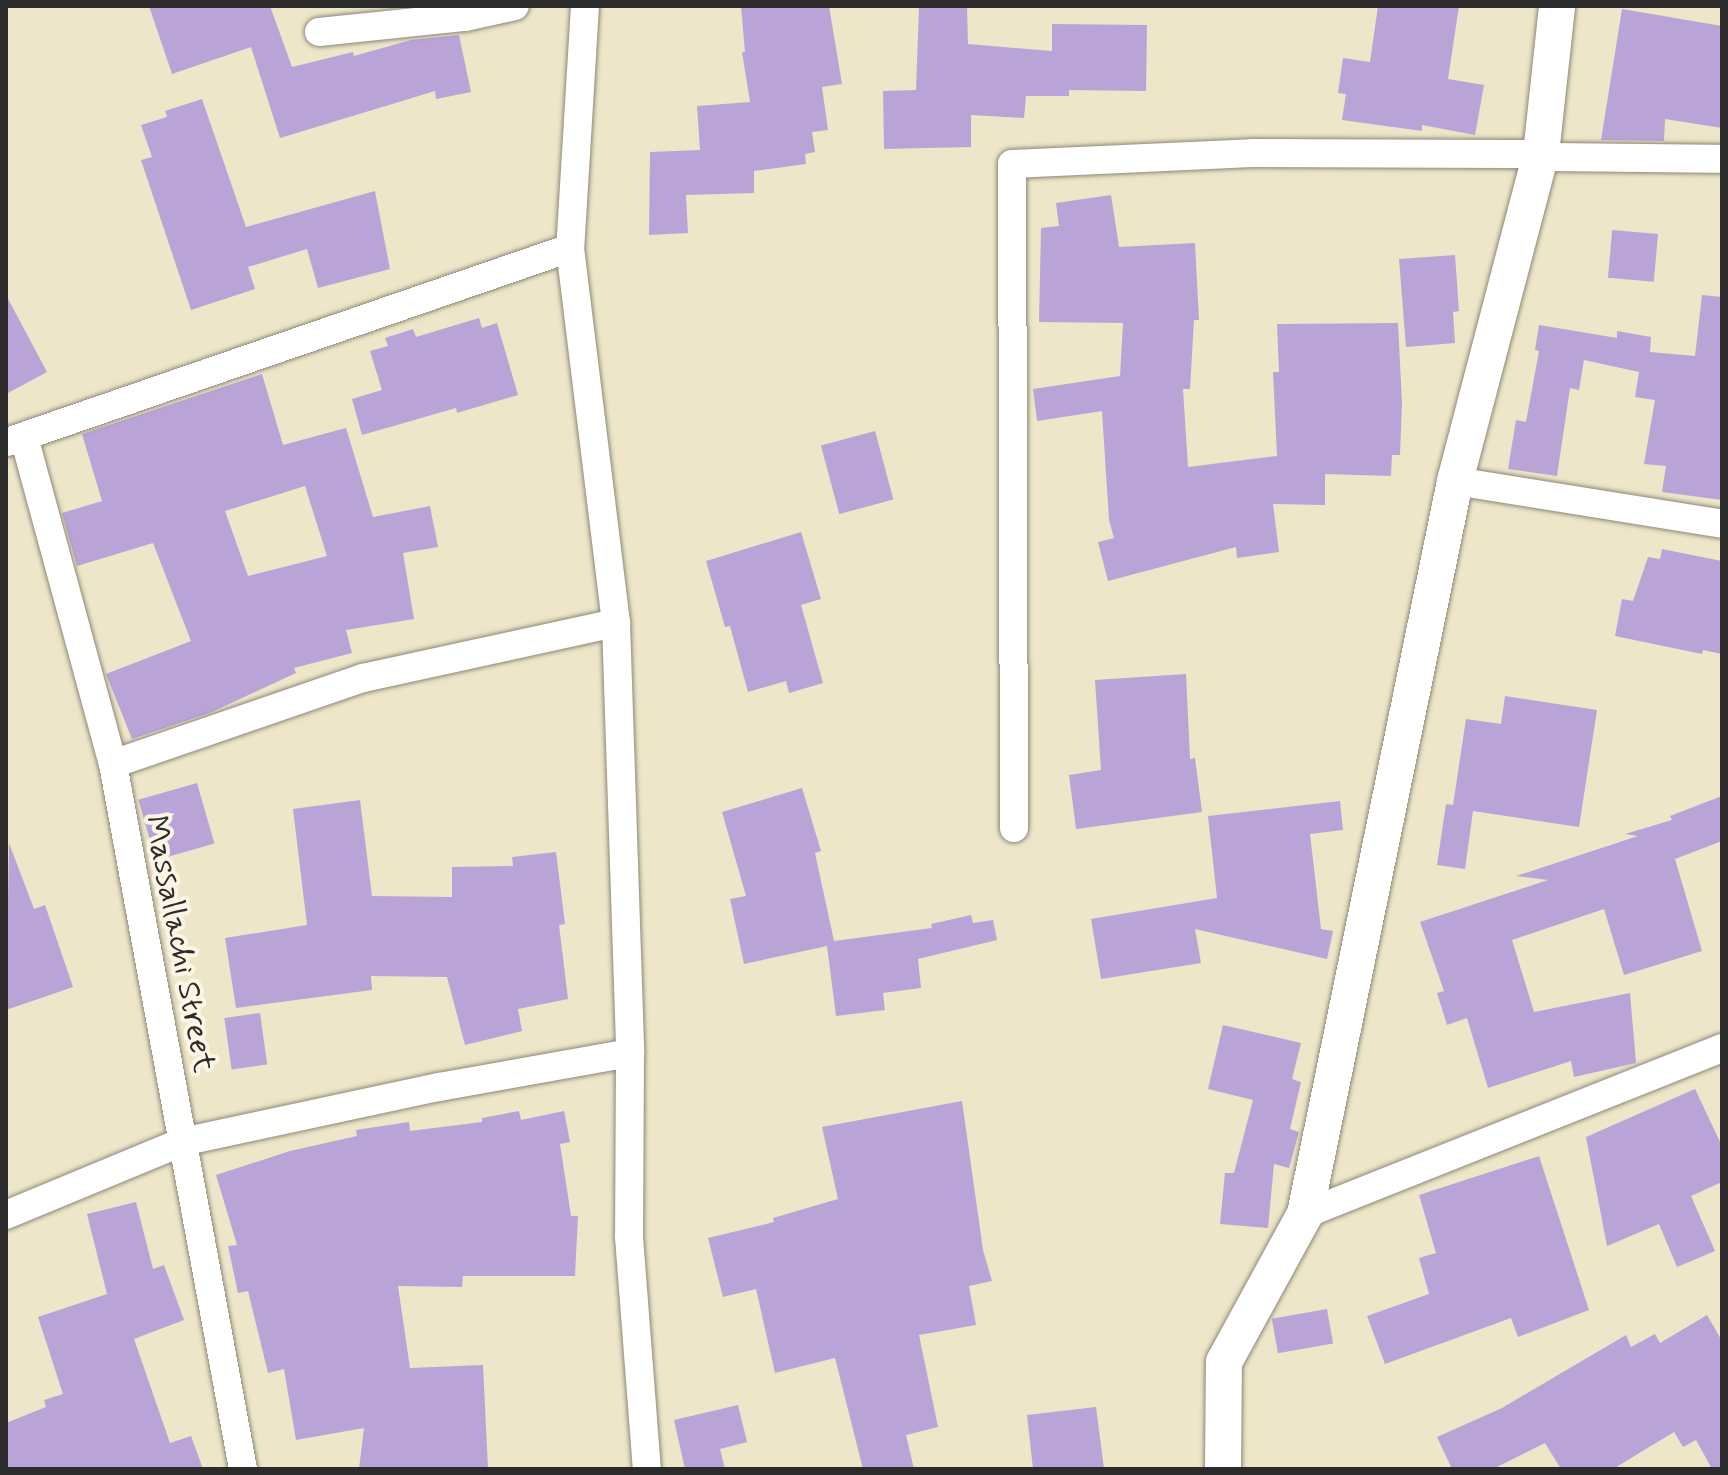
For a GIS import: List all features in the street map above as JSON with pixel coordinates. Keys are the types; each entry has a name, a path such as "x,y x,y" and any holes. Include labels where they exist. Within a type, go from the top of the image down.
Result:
{"street":[{"path":"319,32 465,17 515,6"},
{"path":"585,6 570,248 616,623 630,1053 629,1237 647,1469"},
{"path":"1223,1469 1224,1362 1305,1214 1455,481 1540,156 1557,6"},
{"path":"1014,828 1012,164 1252,153 1722,159"},
{"path":"15,440 570,248"},
{"name":"Massallachi Street","path":"15,440 113,764 243,1469"},
{"path":"1455,481 1722,524"},
{"path":"113,764 363,678 616,623"},
{"path":"1305,1214 1720,1043"},
{"path":"6,1215 182,1142 439,1087 630,1053"}],"building":[{"path":"149,6 270,6 292,67 353,52 354,56 411,40 459,35 471,92 436,99 435,91 280,138 251,47 172,74"},
{"path":"741,6 829,6 842,84 822,87 828,130 812,132 815,152 805,154 806,164 754,171 754,193 686,195 688,233 649,235 650,152 700,150 697,106 750,102 742,52 745,52"},
{"path":"919,6 967,6 968,44 1052,51 1052,24 1147,25 1146,91 1069,90 1069,96 1026,96 1024,118 971,115 971,147 884,149 883,91 916,90"},
{"path":"1378,6 1459,6 1448,79 1484,85 1475,135 1422,125 1422,131 1342,120 1346,94 1338,93 1343,58 1370,62"},
{"path":"1622,9 1722,26 1722,128 1665,119 1664,141 1601,140"},
{"path":"202,99 246,227 375,191 390,269 318,288 307,249 248,267 255,289 191,310 141,160 152,157 141,125 167,117 165,111"},
{"path":"1111,195 1119,247 1195,243 1199,320 1194,320 1190,389 1183,389 1188,467 1277,456 1273,372 1279,372 1277,324 1398,323 1402,403 1400,455 1392,455 1391,476 1325,474 1325,505 1273,504 1279,552 1237,558 1236,547 1108,581 1098,542 1114,538 1109,520 1102,411 1037,421 1033,389 1120,376 1123,323 1039,322 1041,228 1059,226 1056,203"},
{"path":"1612,230 1658,234 1654,282 1608,278"},
{"path":"1455,255 1459,311 1453,312 1455,343 1406,347 1399,259"},
{"path":"6,295 47,372 6,394"},
{"path":"1702,295 1722,297 1722,500 1662,492 1666,466 1644,464 1655,400 1635,397 1639,372 1584,360 1579,390 1570,388 1557,476 1508,469 1516,420 1526,422 1539,351 1535,350 1539,325 1617,338 1617,331 1651,337 1650,352 1695,356"},
{"path":"479,318 482,328 497,323 518,395 457,413 456,408 362,435 352,399 382,390 370,351 388,346 385,338 413,329 416,337"},
{"path":"262,374 283,445 346,428 373,517 430,506 438,547 403,553 414,619 346,630 352,653 294,668 296,673 212,712 132,739 106,674 191,641 153,543 77,566 62,513 102,501 82,434","holes":["305,486 327,556 248,576 225,511"]},
{"path":"875,431 893,500 839,514 821,445"},
{"path":"801,532 821,599 801,605 823,683 789,693 786,681 748,692 730,626 725,627 706,561"},
{"path":"1662,549 1722,561 1722,654 1703,650 1702,654 1615,636 1622,599 1633,601 1648,557 1660,559"},
{"path":"1186,674 1190,759 1195,758 1202,812 1076,829 1069,775 1101,770 1095,680"},
{"path":"1505,696 1597,710 1579,827 1473,811 1465,869 1437,865 1446,804 1453,805 1466,719 1501,724"},
{"path":"197,783 214,844 156,860 138,800"},
{"path":"802,788 821,851 815,853 834,941 932,928 931,924 971,915 973,923 993,920 997,940 918,959 921,988 883,993 885,1010 836,1016 827,946 744,964 730,899 746,896 722,812"},
{"path":"1722,796 1722,841 1675,859 1702,951 1624,975 1604,909 1512,940 1534,1012 1630,993 1636,1063 1574,1077 1571,1061 1488,1088 1467,1018 1447,1025 1437,993 1444,991 1420,922 1548,880 1516,876 1638,836 1625,834 1672,820 1670,816"},
{"path":"360,800 372,896 452,897 452,867 513,866 512,857 556,852 565,924 559,925 568,999 518,1009 522,1031 465,1045 447,977 371,976 372,990 236,1008 225,938 307,925 293,809"},
{"path":"1340,801 1343,830 1310,834 1321,929 1333,931 1327,959 1195,929 1201,963 1101,979 1091,919 1217,898 1208,816"},
{"path":"9,843 34,909 45,905 73,987 6,1010"},
{"path":"260,1013 267,1064 232,1070 224,1018"},
{"path":"1223,1025 1301,1043 1292,1079 1301,1082 1290,1129 1299,1132 1289,1168 1274,1164 1268,1228 1220,1224 1225,1173 1234,1173 1253,1100 1208,1089"},
{"path":"1695,1089 1722,1146 1722,1182 1691,1196 1715,1251 1677,1267 1659,1224 1607,1246 1586,1137"},
{"path":"962,1101 983,1250 992,1281 969,1286 976,1325 919,1335 938,1427 906,1435 914,1469 863,1469 835,1358 775,1373 756,1289 723,1297 708,1238 774,1222 773,1218 838,1199 822,1127"},
{"path":"519,1111 521,1120 564,1111 570,1142 560,1144 571,1216 578,1216 575,1276 463,1276 462,1287 398,1286 410,1368 483,1365 488,1469 359,1469 364,1428 296,1440 284,1369 268,1373 248,1291 238,1293 228,1246 237,1245 216,1175 290,1151 357,1136 356,1130 409,1122 410,1131 482,1122 482,1118"},
{"path":"1539,1156 1589,1310 1518,1337 1511,1318 1385,1364 1367,1316 1429,1294 1419,1258 1436,1253 1419,1195"},
{"path":"136,1202 153,1269 164,1265 184,1320 134,1339 170,1443 191,1436 203,1469 6,1469 6,1423 46,1407 44,1400 63,1394 38,1317 107,1294 87,1214"},
{"path":"1327,1309 1333,1343 1278,1353 1272,1319"},
{"path":"1707,1315 1722,1341 1722,1469 1712,1469 1696,1440 1683,1447 1674,1432 1613,1469 1561,1469 1545,1443 1493,1469 1452,1469 1437,1437 1502,1408 1626,1335 1631,1347 1655,1334 1660,1343"},
{"path":"738,1405 747,1442 720,1449 725,1469 685,1469 674,1420"},
{"path":"1096,1407 1104,1469 1033,1469 1027,1415"}]}
